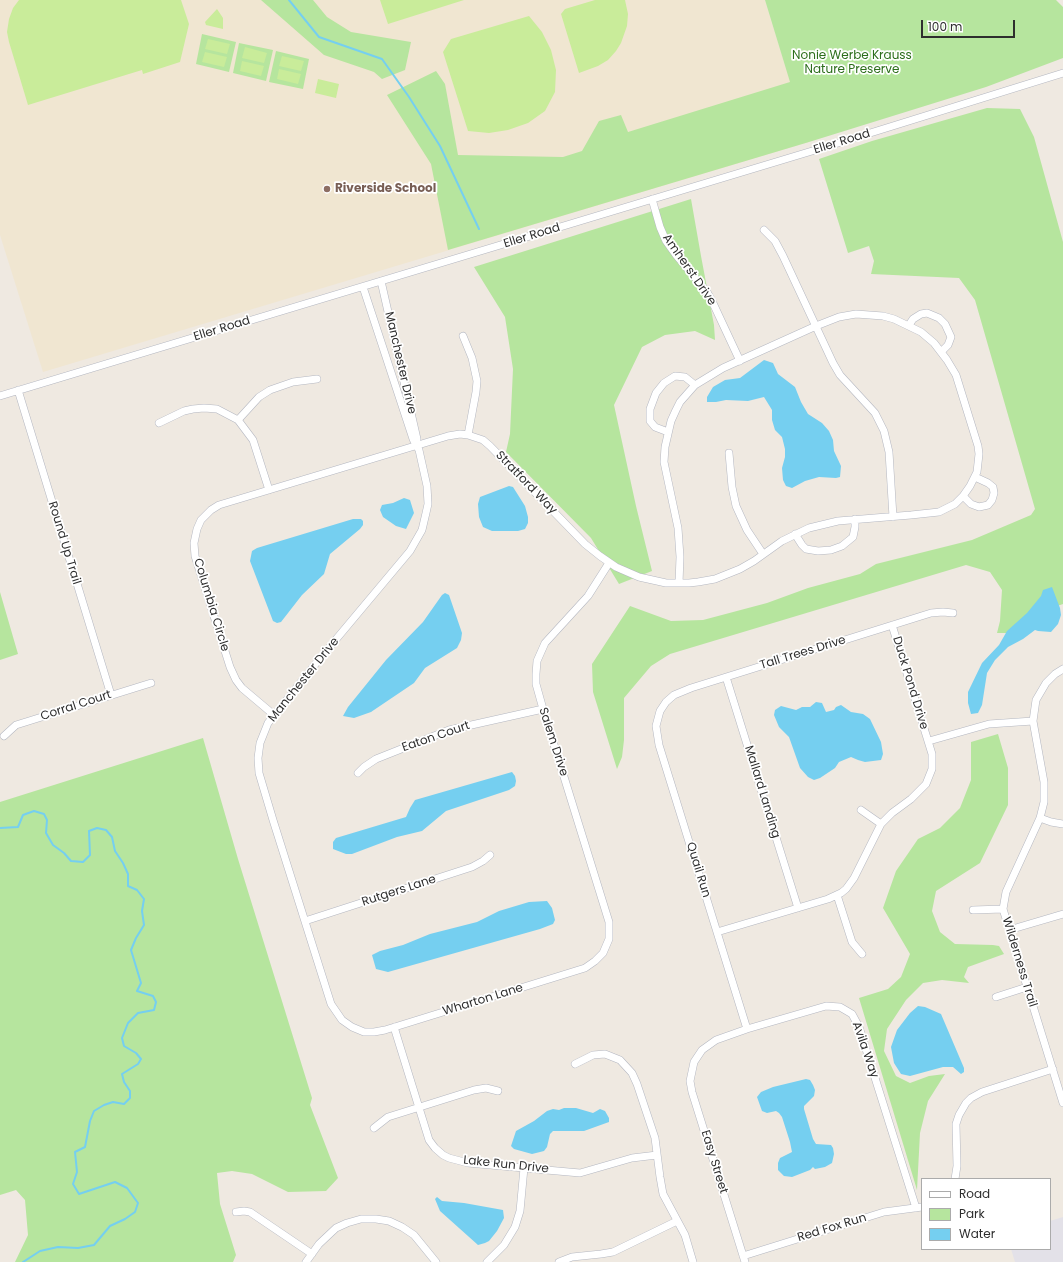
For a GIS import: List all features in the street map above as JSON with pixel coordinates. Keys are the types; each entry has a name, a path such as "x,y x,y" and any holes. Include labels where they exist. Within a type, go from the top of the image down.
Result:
{"street":[{"name":"Eller Road","path":"0,396 822,148 1063,73"},
{"name":"Amherst Drive","path":"652,199 660,227 666,241 707,292 740,360"},
{"path":"764,230 775,241 840,375 874,413 884,431 889,452 893,517"},
{"name":"Manchester Drive","path":"345,1022 338,1015 331,1004 259,773 258,758 264,730 274,715 410,551 422,530 428,494 426,478 417,445 417,438 382,281"},
{"name":"Manchester Drive","path":"363,287 413,439 417,445"},
{"path":"909,325 913,319 921,314 927,313 939,318 945,324 951,337 948,345 941,352"},
{"path":"679,583 680,557 678,528 664,462 668,432 671,421 680,402 695,385 716,371 839,317 856,314 883,316 894,319 909,325 927,337 941,352 956,375 974,430 979,454 975,477 963,496 979,507 988,505 992,500 994,493 993,487 975,477"},
{"path":"463,336 472,358 477,381 468,435"},
{"path":"668,432 655,427 650,421 650,409 656,393 664,383 675,376 685,377 695,385"},
{"path":"238,420 259,398 270,390 293,382 317,379"},
{"name":"Round Up Trail","path":"18,390 111,695"},
{"path":"159,423 184,411 204,408 216,409 238,420 253,440 269,490"},
{"name":"Stratford Way","path":"238,499 448,436 460,434 468,435 482,440 490,446 586,544 609,563 639,577 666,583 679,583 698,582 724,576 740,569 795,534 828,522 939,512 955,504 963,496"},
{"path":"729,453 732,487 736,506 747,530 763,554"},
{"name":"Columbia Circle","path":"238,499 219,505 211,510 201,520 197,529 194,543 195,556 230,667 236,680 242,688 274,715"},
{"path":"795,534 806,549 818,551 831,550 842,546 853,536 855,519"},
{"name":"Salem Drive","path":"609,563 588,596 545,643 537,661 536,684 607,912 610,927 609,939"},
{"name":"Tall Trees Drive","path":"660,710 666,702 681,691 726,676 931,613 954,613"},
{"name":"Duck Pond Drive","path":"881,824 892,813 911,799 926,784 933,763 929,742 892,625"},
{"name":"Wilderness Trail","path":"1063,669 1050,679 1039,693 1036,700 1032,721 1044,792 1040,818 1006,892 1003,908 1063,1103"},
{"name":"Mallard Landing","path":"726,676 798,908"},
{"name":"Corral Court","path":"4,736 16,725 151,683"},
{"name":"Eaton Court","path":"358,773 376,759 448,730 543,709"},
{"name":"Quail Run","path":"660,710 656,726 659,745 747,1029"},
{"path":"929,742 988,724 1032,721"},
{"path":"717,932 798,908 837,895 846,889 854,878 881,824 861,810"},
{"path":"1040,818 1063,824"},
{"name":"Rutgers Lane","path":"305,921 472,867 490,855"},
{"path":"837,895 852,942 862,954"},
{"path":"974,910 1003,908"},
{"path":"1009,930 1063,914"},
{"name":"Wharton Lane","path":"345,1022 357,1030 364,1032 379,1032 585,968 600,956 607,946 609,939"},
{"path":"996,997 1027,987"},
{"name":"Avila Way","path":"694,1062 702,1050 713,1041 747,1029 826,1006 840,1007 852,1014 859,1027 919,1208"},
{"name":"Lake Run Drive","path":"394,1027 429,1140 434,1148 443,1155 468,1163 580,1172 632,1158 657,1155"},
{"path":"575,1064 593,1054 609,1055 623,1062 635,1077 655,1138 663,1194 684,1235 693,1262"},
{"name":"Easy Street","path":"694,1062 690,1081 692,1092 744,1259"},
{"path":"955,1178 957,1166 956,1124 959,1115 971,1098 982,1092 1052,1069"},
{"path":"374,1128 388,1117 419,1107 480,1089 486,1088 498,1091"},
{"path":"487,1262 504,1245 515,1227 520,1211 524,1168"},
{"name":"Red Fox Run","path":"744,1259 877,1214 919,1208"},
{"path":"236,1212 250,1212 312,1254"},
{"path":"306,1262 325,1237 336,1228 360,1219 376,1219 402,1227 414,1236 436,1262"},
{"path":"559,1262 572,1256 613,1252 677,1221"}],"shaded area":[{"name":"Riverside School","path":"0,0 765,0 809,142 43,372 0,235"},
{"path":"1063,1217 1063,1262 1015,1262 1011,1250 1051,1250 1051,1221"}],"green space":[{"path":"19,0 181,0 189,24 180,62 143,74 142,70 28,105 7,32 9,19 13,8"},
{"path":"261,0 313,0 327,17 351,32 411,42 405,70 382,79 374,72 324,55"},
{"path":"380,0 464,0 388,24"},
{"path":"595,0 625,0 628,14 627,26 621,43 608,60 598,66 579,73 561,14 565,9"},
{"name":"Nonie Werbe Krauss Nature Preserve","path":"765,0 1056,0 1063,7 1063,58 986,87 809,142 448,250 431,164 387,95 436,71 445,84 458,155 563,157 582,151 599,121 621,115 628,132 790,82"},
{"path":"217,9 223,18 223,29 206,25 205,22"},
{"path":"529,16 542,32 551,50 556,70 555,92 545,111 528,123 508,130 489,133 468,131 443,52 451,39"},
{"path":"202,34 236,42 229,72 196,64"},
{"path":"208,39 230,44 227,54 205,49"},
{"path":"239,43 273,50 266,81 233,73"},
{"path":"245,47 267,53 264,63 242,58"},
{"path":"276,51 309,59 303,89 269,82"},
{"path":"205,52 227,57 224,67 202,62"},
{"path":"282,56 304,61 301,71 279,66"},
{"path":"242,61 264,66 261,76 240,71"},
{"path":"279,69 301,74 298,84 277,79"},
{"path":"318,79 339,84 336,98 315,93"},
{"path":"987,108 1020,109 1034,137 1063,242 1063,604 1049,609 1015,633 997,633 1000,621 1002,590 990,572 966,565 670,654 651,666 624,698 624,740 622,757 617,769 593,692 592,664 630,606 671,621 703,620 767,603 808,588 860,574 876,564 972,540 1031,515 1035,509 975,300 959,278 871,274 874,261 869,246 848,253 819,159 872,141"},
{"path":"691,199 714,325 715,340 695,331 665,335 642,347 614,405 652,571 619,584 591,538 506,452 510,434 513,369 505,317 474,267"},
{"path":"0,592 18,654 0,660"},
{"path":"998,734 1008,768 1008,805 980,863 936,891 932,911 940,932 955,944 999,946 1004,954 968,967 964,977 969,983 942,980 923,983 906,1000 887,1029 884,1051 896,1076 910,1083 929,1076 945,1074 928,1101 920,1133 917,1190 859,998 888,989 901,977 910,954 883,908 896,871 918,839 940,828 960,808 971,780 971,742"},
{"path":"203,738 238,859 312,1098 310,1105 338,1178 326,1191 288,1192 252,1174 232,1171 217,1173 220,1204 236,1255 233,1262 15,1262 28,1235 25,1200 16,1190 0,1195 0,802"}],"water":[{"path":"764,360 773,363 778,374 795,387 808,414 822,423 829,431 833,440 834,451 841,466 840,477 819,477 805,481 792,488 786,486 783,480 782,468 785,457 785,449 782,437 775,430 772,420 772,410 764,397 748,401 726,400 707,402 707,397 713,387 725,380 740,378"},
{"path":"509,486 513,487 525,506 528,523 525,529 518,531 492,531 483,527 479,517 478,504 480,497"},
{"path":"404,498 410,500 414,513 406,529 396,526 383,517 380,510 382,505 393,503"},
{"path":"353,519 361,519 363,521 363,525 360,529 330,554 324,574 302,595 281,622 277,623 273,621 250,561 252,551 257,548"},
{"path":"1052,587 1060,608 1061,615 1058,624 1051,632 1035,630 1023,639 1008,647 995,660 987,673 982,705 978,713 971,714 968,703 968,692 982,663 999,645 1007,631 1027,613 1041,596 1043,590"},
{"path":"445,593 449,595 462,633 461,640 457,648 425,668 414,683 371,712 354,718 343,716 348,707 386,660 423,622"},
{"path":"816,702 822,703 826,712 834,710 836,707 841,705 851,712 863,714 870,719 881,742 883,754 881,760 865,762 851,757 839,762 835,768 820,778 814,780 808,777 800,768 789,737 779,727 774,715 775,710 781,706 796,710 802,707 810,707"},
{"path":"512,772 516,781 515,786 509,790 446,811 422,831 397,837 352,854 346,854 333,849 333,842 336,838 406,817 415,800"},
{"path":"547,901 552,908 555,920 553,924 388,972 376,969 372,955 380,951 403,945 430,934 477,922 499,911 529,902"},
{"path":"918,1006 925,1007 941,1014 964,1068 964,1072 961,1074 953,1067 943,1067 910,1076 901,1074 894,1063 891,1047 897,1030 910,1013"},
{"path":"806,1079 810,1080 815,1090 814,1096 804,1106 813,1139 816,1144 831,1145 834,1154 832,1163 825,1167 815,1169 813,1167 810,1170 792,1177 784,1176 778,1170 778,1163 780,1158 792,1152 782,1117 776,1111 767,1113 762,1111 757,1097 761,1092 773,1087"},
{"path":"564,1108 576,1108 593,1113 600,1109 605,1111 609,1118 609,1122 584,1131 553,1131 550,1134 547,1147 544,1151 532,1154 514,1149 511,1146 516,1131 534,1121 547,1111"},
{"path":"437,1197 442,1201 464,1203 503,1210 504,1218 497,1231 489,1241 478,1245 440,1211 435,1199"}],"waterway":[{"path":"289,0 319,37 382,59 409,97 440,146 479,229"},
{"path":"0,828 18,827 23,815 34,811 44,814 47,820 46,833 53,845 64,853 71,861 83,862 90,855 89,831 97,828 106,830 112,837 115,851 128,874 128,886 137,890 144,899 142,911 144,925 131,950 141,983 137,991 153,996 156,1002 154,1010 138,1013 128,1023 122,1038 124,1046 136,1053 141,1059 138,1064 122,1074 124,1082 130,1091 130,1098 124,1104 113,1102 94,1111 90,1121 85,1147 75,1152 77,1172 73,1184 79,1194 115,1182 127,1188 138,1203 135,1212 125,1219 110,1226 94,1245 78,1248 58,1247 40,1251 23,1262"}],"place":[{"name":"Riverside School","path":"327,189"}]}
